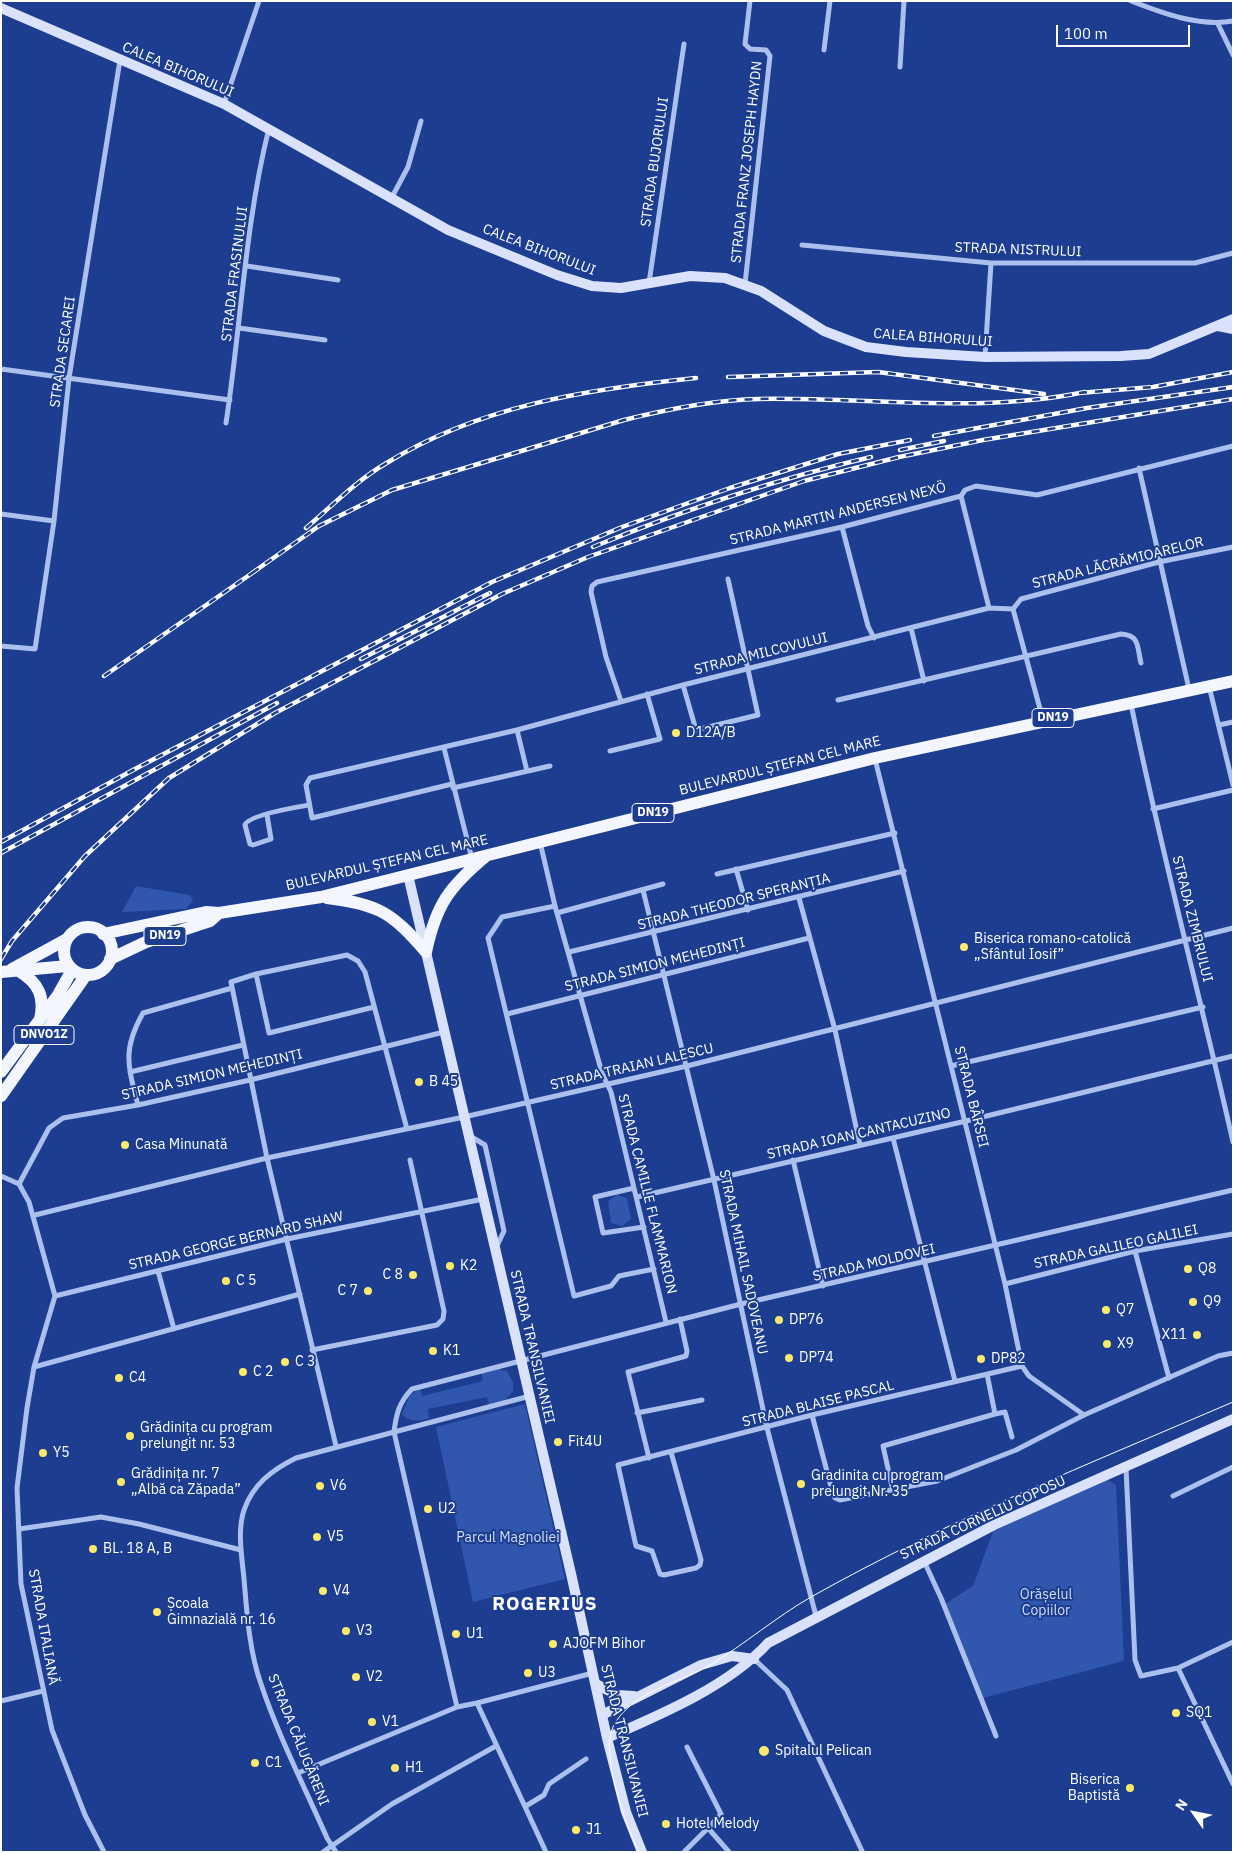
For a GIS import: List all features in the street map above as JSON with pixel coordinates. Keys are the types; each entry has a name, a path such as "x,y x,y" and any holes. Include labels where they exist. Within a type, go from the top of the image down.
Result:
{"main road":[{"name":"CALEA BIHORULUI","path":"1,8 224,104 448,230 580,283 621,288 690,276 725,278 745,284 824,331 866,347 906,352 985,357 1149,354 1233,319"},
{"path":"1218,326 1233,329"},
{"name":"BULEVARDUL ȘTEFAN CEL MARE","path":"103,934 206,912 219,914 321,897 874,758 1130,701 1233,681"},
{"path":"426,952 433,922 444,899 464,876 488,855"},
{"name":"STRADA TRANSILVANIEI","path":"408,875 530,1396 607,1738 626,1812 642,1852"},
{"path":"321,897 352,901 388,914 402,925 426,952"},
{"name":"BULEVARDUL ȘTEFAN CEL MARE","path":"110,959 146,942 210,921 219,914"},
{"name":"DN19","path":"10,971 67,939 79,929 94,928 103,934"},
{"path":"103,934 110,944 110,959"},
{"path":"67,939 64,950 70,968"},
{"name":"DN19","path":"86,975 101,971 110,959"},
{"path":"10,971 70,968 86,975"},
{"name":"DNVO1Z","path":"1,1072 67,981 70,968"},
{"path":"10,971 31,979 39,990 42,1002 39,1020"},
{"name":"DNVO1Z","path":"1,1096 86,975"},
{"name":"STRADA CORNELIU COPOSU","path":"607,1738 707,1689 730,1676 754,1658 768,1643 923,1561 994,1525 1233,1419"},
{"path":"602,1716 640,1695 709,1662 732,1656 754,1658"},
{"path":"594,1678 617,1695 626,1697 640,1695"}],"street":[{"path":"224,104 259,1"},
{"name":"STRADA FRANZ JOSEPH HAYDN","path":"745,284 770,56 766,50 750,49 745,44 750,1"},
{"path":"824,50 830,1"},
{"path":"900,67 904,1"},
{"path":"1131,1 1164,14 1218,24 1233,21"},
{"path":"1218,24 1233,55"},
{"name":"STRADA BUJORULUI","path":"650,283 684,44"},
{"name":"STRADA SECAREI","path":"1,646 35,649 54,521 69,378 120,60"},
{"path":"391,199 408,167 421,122"},
{"name":"STRADA FRASINULUI","path":"226,423 262,157 269,128"},
{"name":"STRADA NISTRULUI","path":"802,245 991,263 1195,263 1233,253"},
{"path":"985,357 991,263"},
{"path":"247,266 338,280"},
{"path":"239,328 325,340"},
{"path":"1,369 230,400"},
{"name":"STRADA MARTIN ANDERSEN NEXÖ","path":"621,701 606,657 591,592 592,586 597,582 842,527 961,496 965,490 976,486 1037,495 1233,446"},
{"path":"1139,468 1189,689"},
{"path":"961,496 989,608"},
{"path":"1,514 54,521"},
{"path":"842,527 868,626 874,638"},
{"name":"STRADA LĂCRĂMIOARELOR","path":"1013,609 1021,599 1159,562 1233,547"},
{"path":"683,685 696,730 758,715 746,668 728,579"},
{"name":"STRADA MILCOVULUI","path":"309,805 306,785 310,778 517,730 746,668 874,638 989,608 1013,609"},
{"path":"1013,609 1043,720"},
{"path":"911,628 924,681"},
{"path":"838,700 1121,634 1131,635 1135,638 1141,663"},
{"path":"1209,686 1233,785"},
{"path":"610,751 660,739 647,694"},
{"name":"STRADA ZIMBRULUI","path":"1130,701 1153,809 1233,1142"},
{"path":"1219,725 1233,722"},
{"path":"517,730 527,771"},
{"path":"444,748 452,786 472,859"},
{"name":"STRADA BÂRSEI","path":"874,758 966,1121 1005,1284 1022,1366"},
{"path":"267,815 271,839 253,845 250,844 246,822 267,815 309,805 312,818 550,766"},
{"path":"1153,809 1233,790"},
{"path":"717,874 894,833"},
{"name":"STRADA CAMILLE FLAMMARION","path":"540,842 555,906 607,1084 644,1227 666,1322"},
{"path":"736,870 748,910"},
{"name":"STRADA THEODOR SPERANȚIA","path":"569,952 799,898 904,871"},
{"path":"557,913 663,884"},
{"name":"STRADA MIHAIL SADOVEANU","path":"644,890 714,1180 767,1428 816,1616"},
{"path":"799,898 835,1030 860,1145"},
{"path":"555,906 502,918 488,938 574,1296 612,1286 619,1276 654,1269"},
{"name":"STRADA TRAIAN LALESCU","path":"35,1215 267,1158 464,1117 687,1066 1233,928"},
{"name":"STRADA SIMION MEHEDINȚI","path":"507,1014 809,938"},
{"path":"336,1446 267,1158 231,982 256,974 347,955 358,961 365,972 383,1046 407,1129"},
{"path":"256,974 269,1033 374,1007"},
{"path":"138,1105 130,1072 128,1049 133,1030 143,1013 232,988"},
{"path":"951,1066 1202,1007"},
{"name":"STRADA SIMION MEHEDINȚI","path":"19,1184 48,1128 63,1118 138,1105 250,1080 444,1032"},
{"path":"130,1072 243,1045"},
{"name":"STRADA IOAN CANTACUZINO","path":"636,1197 966,1121 1233,1056"},
{"path":"468,1135 485,1145 504,1231 495,1250"},
{"path":"893,1138 955,1381"},
{"path":"312,1350 437,1325 443,1319 444,1311 423,1209 410,1160"},
{"path":"793,1160 823,1286"},
{"path":"1,1176 19,1184 35,1215 55,1296"},
{"path":"634,1188 596,1197 603,1234 644,1227"},
{"name":"STRADA MOLDOVEI","path":"521,1360 741,1304 925,1263 1233,1190"},
{"name":"STRADA GEORGE BERNARD SHAW","path":"55,1296 287,1239 423,1209 483,1198"},
{"name":"STRADA GALILEO GALILEI","path":"1005,1284 1136,1251 1233,1234"},
{"path":"1136,1251 1168,1378"},
{"path":"158,1270 174,1329"},
{"path":"34,1367 300,1294"},
{"name":"STRADA ITALIANĂ","path":"55,1296 34,1367 17,1488 21,1584 52,1730 85,1815 104,1852"},
{"path":"649,1458 628,1372 686,1356 687,1351 680,1319"},
{"path":"812,1416 835,1498 840,1500 937,1481 1016,1450 1084,1415 1218,1356 1233,1354"},
{"path":"457,1707 394,1432 396,1413 406,1395 412,1389 521,1360"},
{"path":"1022,1366 1029,1376 1084,1415"},
{"name":"STRADA BLAISE PASCAL","path":"671,1452 701,1560 700,1565 696,1568 664,1575 660,1574 652,1551 636,1546 617,1467 620,1465 812,1416 1022,1366"},
{"path":"987,1374 995,1414"},
{"name":"STRADA CĂLUGĂRENI","path":"336,1852 298,1773 261,1684 255,1662 248,1624 241,1550 242,1519 245,1508 255,1488 266,1475 296,1458 530,1396"},
{"path":"637,1413 702,1400"},
{"path":"893,1491 883,1446 1005,1412 1012,1437"},
{"path":"1173,1496 1233,1467"},
{"path":"1126,1468 1134,1660 1141,1676 1178,1668 1233,1642"},
{"path":"18,1529 101,1517 139,1524 241,1550"},
{"path":"923,1561 942,1598 996,1736"},
{"path":"754,1658 787,1690 862,1851"},
{"path":"1178,1668 1233,1784"},
{"path":"298,1773 457,1707 594,1678"},
{"path":"1,1701 43,1691"},
{"path":"477,1703 546,1852"},
{"path":"323,1852 392,1804 496,1746"},
{"path":"684,1852 722,1814 687,1747"},
{"path":"526,1806 544,1795 549,1784 586,1759"},
{"path":"708,1828 729,1852"}],"green space":[{"path":"136,886 190,895 193,901 186,909 122,912"},
{"path":"617,1195 627,1198 631,1219 622,1226 611,1223 608,1201"},
{"path":"498,1369 507,1371 513,1382 513,1391 505,1400 489,1405 487,1397 428,1409 429,1418 418,1420 408,1419 402,1414 410,1395 420,1389 422,1396 483,1381 481,1373"},
{"name":"Parcul Magnoliei","path":"525,1404 565,1579 473,1602 436,1427"},
{"name":"Orășelul Copiilor","path":"1105,1478 1116,1485 1124,1661 983,1698 945,1604 973,1586 994,1529"}],"tram line":[{"path":"639,1852 616,1790 610,1754 610,1739 613,1727 631,1705 656,1690 710,1665 785,1613 862,1569 1019,1494 1233,1402"}],"railway":[{"path":"728,377 878,372 1044,394"},
{"path":"1079,393 1153,387 1233,372"},
{"path":"306,528 374,471 421,444 458,428 496,414 535,403 615,388 696,378"},
{"path":"934,436 1087,408 1233,387"},
{"path":"252,573 319,526 392,490 624,420 657,412 708,403 759,399 963,403 1044,399 1085,392"},
{"path":"1,959 12,941 85,856 169,778 275,713 502,594 588,557 804,481 899,457 983,440 1233,399"},
{"path":"1,842 135,769 492,582 622,527 730,488 838,454 910,440"},
{"path":"900,450 944,441"},
{"path":"593,547 661,520 730,496 871,457"},
{"path":"104,676 258,569"},
{"path":"361,659 490,593"},
{"path":"1,853 277,703"}],"place":[{"name":"D12A/B","path":"676,733"},
{"name":"Biserica romano-catolică „Sfântul Iosif”","path":"964,947"},
{"name":"B 45","path":"419,1082"},
{"name":"Casa Minunată","path":"125,1145"},
{"name":"K2","path":"450,1266"},
{"name":"Q8","path":"1188,1269"},
{"name":"C 8","path":"413,1275"},
{"name":"C 5","path":"226,1281"},
{"name":"C 7","path":"368,1291"},
{"name":"Q9","path":"1193,1302"},
{"name":"Q7","path":"1106,1310"},
{"name":"DP76","path":"779,1320"},
{"name":"X11","path":"1197,1335"},
{"name":"X9","path":"1107,1344"},
{"name":"K1","path":"433,1351"},
{"name":"DP74","path":"789,1358"},
{"name":"DP82","path":"981,1359"},
{"name":"C 3","path":"285,1362"},
{"name":"C 2","path":"243,1372"},
{"name":"C4","path":"119,1378"},
{"name":"Grădinița cu program prelungit nr. 53","path":"130,1436"},
{"name":"Fit4U","path":"558,1442"},
{"name":"Y5","path":"43,1453"},
{"name":"Grădinița nr. 7 „Albă ca Zăpada”","path":"121,1482"},
{"name":"Gradinita cu program prelungit Nr. 35","path":"801,1484"},
{"name":"V6","path":"320,1486"},
{"name":"U2","path":"428,1509"},
{"name":"V5","path":"317,1537"},
{"name":"BL. 18 A, B","path":"93,1549"},
{"name":"V4","path":"323,1591"},
{"name":"Școala Gimnazială nr. 16","path":"157,1612"},
{"name":"V3","path":"346,1631"},
{"name":"U1","path":"456,1634"},
{"name":"AJOFM Bihor","path":"553,1644"},
{"name":"U3","path":"528,1673"},
{"name":"V2","path":"356,1677"},
{"name":"SQ1","path":"1176,1713"},
{"name":"V1","path":"372,1722"},
{"name":"Spitalul Pelican","path":"764,1751"},
{"name":"C1","path":"255,1763"},
{"name":"H1","path":"395,1768"},
{"name":"Biserica Baptistă","path":"1130,1788"},
{"name":"Hotel Melody","path":"666,1824"},
{"name":"J1","path":"576,1830"}],"district":[{"name":"ROGERIUS","path":"545,1605"}]}
